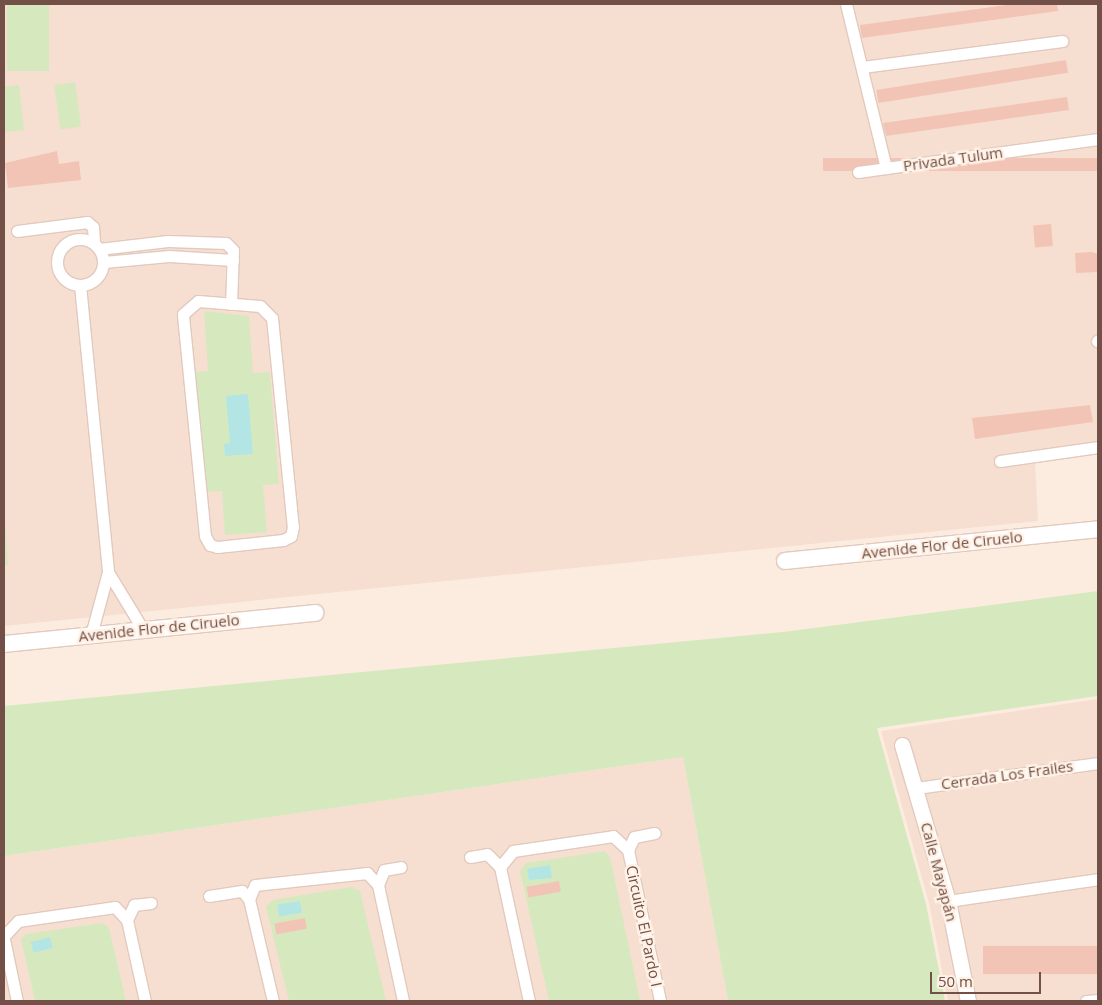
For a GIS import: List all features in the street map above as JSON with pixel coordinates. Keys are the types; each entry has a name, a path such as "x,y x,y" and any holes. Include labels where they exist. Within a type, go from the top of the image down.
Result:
{"main road":[{"name":"Avenide Flor de Ciruelo","path":"785,561 1098,530"},
{"name":"Avenide Flor de Ciruelo","path":"4,644 142,628 315,613"}],"street":[{"name":"Privada Tulum","path":"846,4 886,168 1098,139"},
{"path":"862,67 1062,41"},
{"path":"858,172 886,168"},
{"path":"16,231 87,222 93,227 97,246 104,262 99,276 80,285"},
{"path":"80,285 61,275 58,254 74,240 97,246 168,241 226,243 233,250 231,304"},
{"path":"104,262 169,256 233,260"},
{"path":"80,285 108,572 91,635"},
{"path":"198,301 231,304 260,306 272,318 293,527 291,536 284,540 217,547 210,544 206,536 184,314 198,301"},
{"path":"1000,461 1098,447"},
{"path":"108,572 142,628"},
{"name":"Calle Mayapán","path":"902,746 955,900 968,1001"},
{"name":"Cerrada Los Frailes","path":"916,788 1098,763"},
{"name":"Circuito El Pardo I","path":"628,850 634,837 655,834"},
{"name":"Circuito El Pardo I","path":"500,867 513,851 613,836 628,850 660,1001"},
{"path":"470,857 487,854 500,867 529,1001"},
{"path":"378,885 384,870 401,867"},
{"path":"249,899 255,886 366,873 378,885 403,1001"},
{"path":"955,900 1098,879"},
{"path":"209,896 242,891 249,899 273,1001"},
{"path":"127,920 134,905 151,903"},
{"path":"17,1001 4,937 18,921 115,907 127,920 145,1001"},
{"path":"1086,1001 1098,1000"}],"shaded area":[{"path":"4,4 1098,4 1098,450 1035,459 1038,521 4,626"},
{"path":"1098,699 1098,1001 948,1001 929,903 881,731"},
{"path":"683,757 728,1001 4,1001 4,856"}],"green space":[{"path":"7,4 49,4 49,71 7,71"},
{"path":"75,82 81,127 60,129 54,85"},
{"path":"19,85 24,130 4,132 4,87"},
{"path":"204,311 249,316 253,373 270,372 279,484 263,485 267,532 225,535 222,491 204,492 195,372 208,371"},
{"path":"4,506 8,565 4,565"},
{"path":"1098,591 1098,696 877,728 926,904 945,1001 728,1001 683,757 4,856 4,706 783,632"},
{"path":"604,851 610,857 640,1001 549,1001 520,871 526,863"},
{"path":"351,887 360,891 386,1001 289,1001 266,907 273,900"},
{"path":"102,923 109,928 126,1001 35,1001 21,939 26,934"}],"water":[{"path":"248,394 253,454 225,456 224,444 230,443 226,396"},
{"path":"550,865 552,878 529,880 527,869"},
{"path":"300,901 302,913 279,916 277,905"},
{"path":"50,937 53,948 34,953 31,942"}],"building":[{"path":"1014,4 1057,4 1058,11 862,38 860,25"},
{"path":"1066,60 1068,73 878,103 876,90"},
{"path":"1067,97 1069,110 886,136 883,123"},
{"path":"57,151 59,164 79,161 81,180 8,188 5,163"},
{"path":"823,158 1098,158 1098,171 823,171"},
{"path":"1051,224 1053,246 1035,247 1033,226"},
{"path":"1092,252 1098,254 1098,272 1076,273 1075,253"},
{"path":"1090,405 1093,422 975,439 972,418"},
{"path":"559,881 561,892 528,898 527,887"},
{"path":"305,918 307,929 276,934 274,923"},
{"path":"983,946 1098,946 1098,974 983,974"}]}
